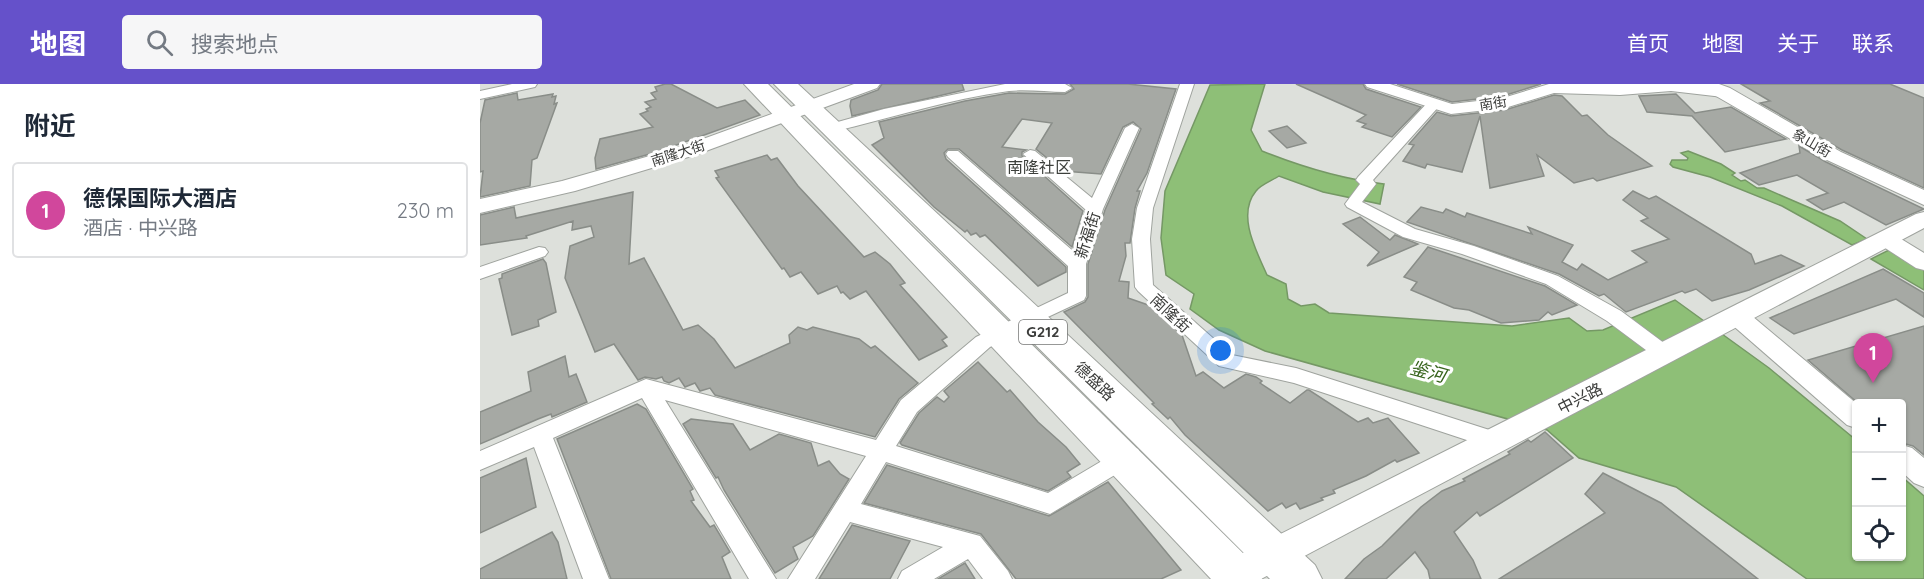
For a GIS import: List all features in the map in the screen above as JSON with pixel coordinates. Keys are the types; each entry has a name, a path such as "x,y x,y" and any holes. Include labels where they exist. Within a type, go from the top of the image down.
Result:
{"highway":[{"name":"G212","path":"755,84 803,108 999,333 1123,459 1234,577"},
{"name":"德盛路","path":"803,108 1156,439 1300,579"}],"main road":[{"name":"南隆大街","path":"480,206 567,186 688,151 871,84"},
{"name":"象山街","path":"1702,84 1723,92 1834,156 1924,198"},
{"name":"中兴路","path":"1234,577 1924,219"}],"street":[{"path":"480,95 530,84"},
{"name":"南隆街","path":"1186,84 1145,208 1141,239 1144,287 1226,361 1296,376 1497,441"},
{"name":"南街","path":"1373,84 1451,109 1504,103 1553,88 1620,90 1671,86 1723,92"},
{"path":"803,108 885,113 1003,88 1065,88"},
{"path":"1434,105 1364,180 1368,184 1353,204 1409,233 1468,250 1531,274 1552,279 1614,316 1665,354"},
{"name":"新福街","path":"1028,318 1077,296 1077,264 1095,209 1132,128"},
{"path":"952,154 1077,264"},
{"path":"1030,154 1095,209"},
{"path":"1886,239 1924,263"},
{"path":"480,273 539,252"},
{"path":"801,579 909,406 983,342 1028,318"},
{"path":"1730,321 1852,414"},
{"path":"480,461 646,387 881,451 1050,504 1156,439"},
{"path":"646,387 763,579"},
{"path":"540,434 596,579"},
{"path":"1906,459 1924,475"},
{"path":"844,510 971,544 999,579"},
{"path":"911,579 971,544"}],"water":[{"name":"鉴河","path":"1265,84 1251,130 1262,151 1322,172 1384,184 1380,204 1323,192 1279,176 1256,191 1250,201 1248,211 1250,233 1267,275 1286,284 1288,299 1301,306 1315,304 1329,313 1512,326 1569,318 1587,331 1603,330 1675,300 1769,368 1852,437 1852,561 1906,561 1906,480 1924,496 1924,579 1807,579 1676,487 1579,458 1547,430 1265,351 1219,330 1190,309 1194,294 1166,275 1161,238 1165,191 1210,85"},
{"path":"1688,151 1721,164 1735,173 1732,175 1741,181 1745,180 1757,188 1764,188 1840,221 1867,239 1852,245 1782,206 1710,177 1673,167 1670,164 1672,160 1687,160 1688,158 1681,153"},
{"path":"1891,249 1924,267 1924,290 1871,259"}],"building":[{"path":"671,84 717,108 745,100 760,115 657,152 596,169 595,158 600,139 653,127 640,114 651,107 645,102 656,99 651,93 657,91 655,87"},
{"path":"882,84 962,84 964,90 852,116 851,100 878,90"},
{"path":"1070,84 1128,84 1176,89 1147,173 1137,191 1140,191 1130,243 1125,243 1126,256 1119,281 1129,282 1128,298 1151,306 1182,335 1196,376 1203,372 1224,388 1246,374 1256,377 1262,381 1260,383 1290,403 1309,390 1358,422 1368,418 1373,423 1388,418 1419,453 1397,462 1395,460 1333,490 1335,493 1321,498 1323,500 1300,509 1296,503 1286,508 1282,503 1268,511 1185,435 1170,417 1168,419 1152,404 1154,403 1064,312 1085,302 1088,297 1088,264 1105,210 1141,129 1133,122 1123,127 1101,174 1063,171 1036,149 1052,123 1022,119 1002,147 1026,150 1022,152 1022,156 1083,211 1072,247 959,149 948,149 944,153 946,159 1066,267 1066,272 1038,286 985,235 980,237 976,233 971,235 967,230 965,232 934,207 872,145 884,138 879,122 1009,93 1065,94 1074,89"},
{"path":"1296,84 1363,84 1366,89 1421,107 1392,137 1362,127 1366,124 1357,121 1366,115"},
{"path":"1397,84 1541,84 1503,96 1452,102"},
{"path":"1741,84 1890,84 1924,98 1924,188 1842,150 1760,103 1770,101"},
{"path":"517,93 518,100 553,94 552,97 556,96 554,104 557,103 537,158 532,160 530,186 480,197 483,171 480,172 480,123 485,100"},
{"path":"1676,94 1695,113 1731,107 1786,139 1725,152 1692,116 1647,112 1639,96"},
{"path":"1554,95 1562,96 1582,116 1587,115 1608,135 1652,166 1597,181 1593,178 1574,183 1537,155 1544,176 1490,188 1480,116 1462,172 1427,164 1425,168 1403,161 1414,145 1409,144 1437,112 1451,116 1505,110"},
{"path":"1287,126 1306,143 1287,148 1269,131"},
{"path":"1799,146 1826,162 1924,209 1886,225 1844,202 1823,210 1807,200 1828,193 1797,175 1759,185 1740,173 1800,153"},
{"path":"767,155 771,160 777,158 798,186 864,257 875,252 890,264 905,283 900,285 947,337 942,340 947,346 919,360 866,291 850,299 843,292 841,293 837,286 818,294 801,272 790,277 784,268 782,269 716,178 719,177 715,171"},
{"path":"1633,191 1649,199 1656,196 1751,254 1755,264 1781,255 1804,266 1749,290 1712,301 1696,289 1685,293 1682,291 1626,312 1604,294 1599,296 1559,274 1407,222 1421,207 1443,213 1446,209 1465,217 1467,213 1532,234 1528,227 1573,245 1562,262 1577,270 1582,264 1608,280 1647,262 1632,251 1669,239 1641,221 1648,218 1623,200"},
{"path":"633,192 629,264 644,258 683,330 698,325 714,339 735,368 790,343 789,335 798,327 807,330 813,327 859,339 871,348 875,346 918,383 899,399 875,437 715,395 710,388 700,391 695,383 685,387 679,378 669,383 662,377 656,379 645,377 638,380 614,344 595,352 565,278 570,246 594,237 591,226 572,230 573,221 526,236 527,238 480,245 480,215 514,207 516,218"},
{"path":"1360,217 1390,240 1395,235 1418,244 1367,266 1379,252 1343,224"},
{"path":"1428,247 1545,286 1577,305 1552,315 1548,312 1539,320 1501,323 1469,310 1454,308 1411,290 1417,282 1404,277"},
{"path":"543,259 546,263 556,312 538,320 539,326 512,335 499,279 502,278 502,274"},
{"path":"1883,269 1924,293 1924,317 1896,299 1794,334 1770,318"},
{"path":"1924,326 1924,455 1913,446 1906,444 1906,399 1853,399 1808,360"},
{"path":"565,356 569,377 576,374 587,402 552,417 551,414 538,419 480,444 480,412 531,391 528,372"},
{"path":"978,362 1007,392 1010,390 1080,464 1067,472 1071,477 1048,491 900,443 919,413 937,397 944,402 949,397 944,391"},
{"path":"637,404 646,409 693,489 690,491 694,500 691,501 710,527 714,525 730,552 722,557 731,579 611,579 557,439"},
{"path":"691,419 733,424 750,450 779,434 811,443 818,466 829,461 840,474 849,479 813,536 793,547 798,559 775,573 718,477 716,478 683,424"},
{"path":"1545,432 1573,458 1480,516 1477,512 1454,532 1473,560 1481,579 1430,579 1428,570 1415,552 1386,579 1345,579 1421,507 1442,491 1465,481 1463,479"},
{"path":"526,458 536,507 480,533 480,478"},
{"path":"887,465 1049,516 1108,482 1181,570 1161,579 1016,579 981,534 864,503"},
{"path":"1603,473 1661,503 1758,579 1499,579 1605,513 1585,494"},
{"path":"852,525 910,541 890,579 819,579"},
{"path":"552,532 558,542 567,579 480,579 480,569"},
{"path":"965,563 975,579 938,579"}],"place":[{"name":"德保国际大酒店","path":"1873,383"}],"district":[{"name":"南隆社区","path":"1039,167"}]}
